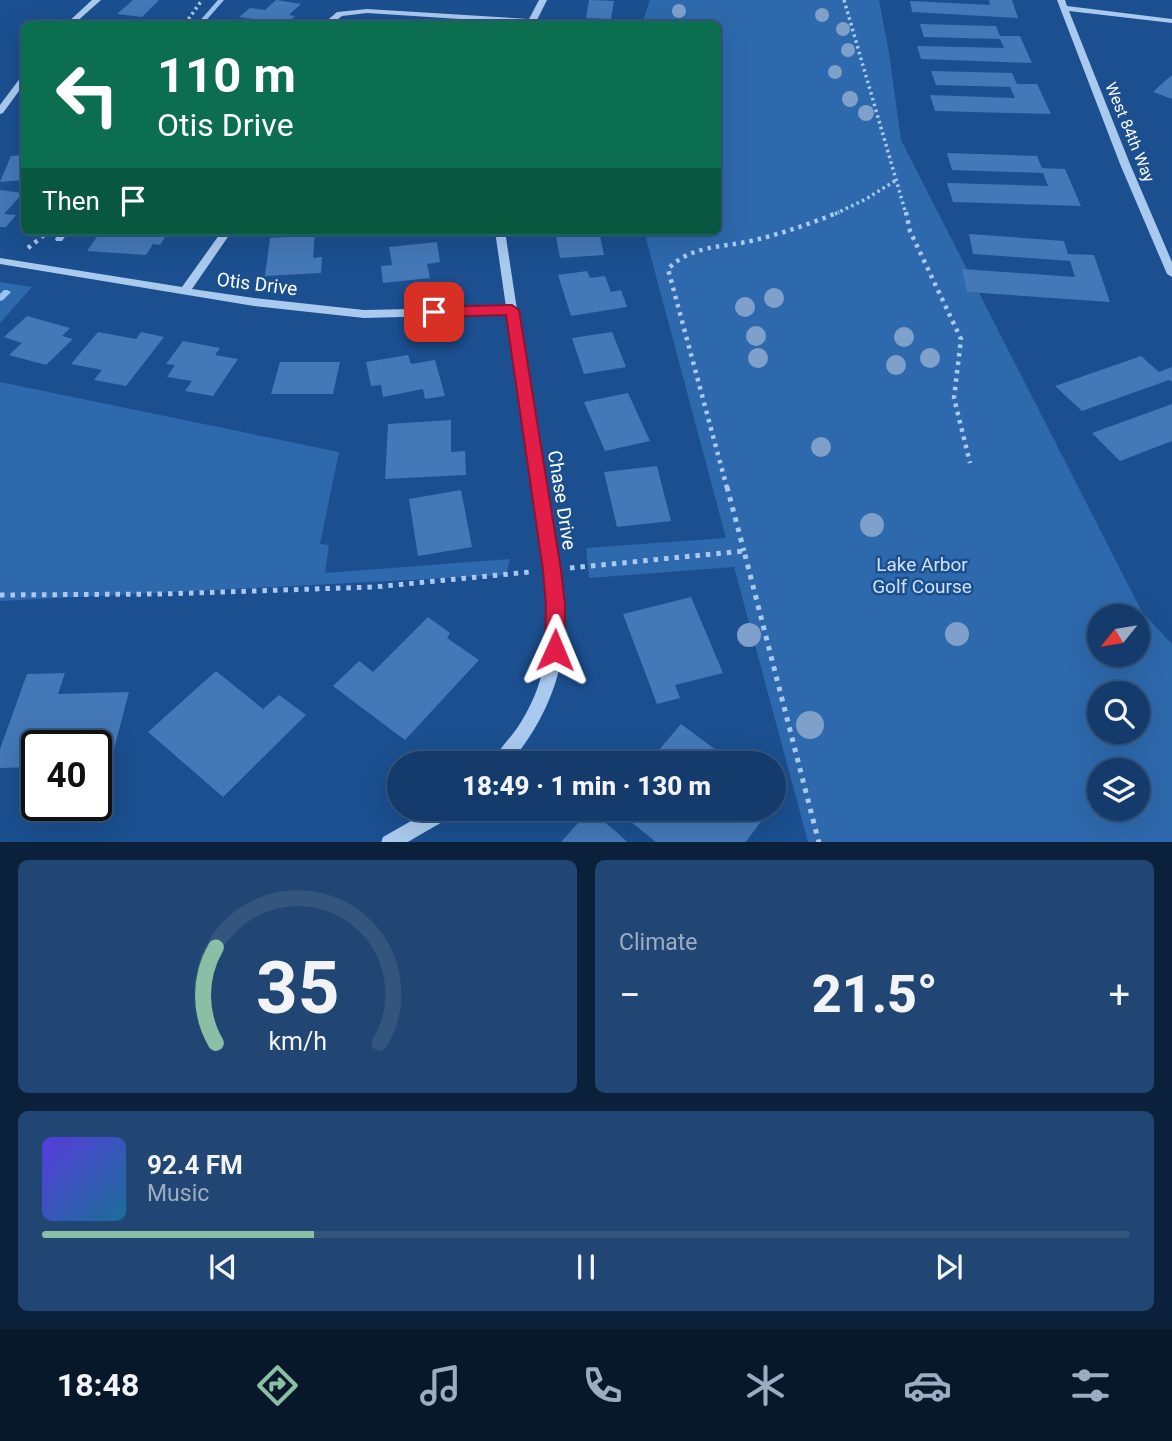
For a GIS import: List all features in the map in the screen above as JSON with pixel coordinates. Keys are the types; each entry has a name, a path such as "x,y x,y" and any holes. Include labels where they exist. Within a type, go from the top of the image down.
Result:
{"street":[{"path":"73,21 97,0"},
{"path":"532,21 543,0"},
{"path":"1062,4 1172,21"},
{"name":"West 84th Way","path":"1062,4 1172,274"},
{"path":"331,21 340,14 367,11 504,21"},
{"path":"0,111 21,83"},
{"path":"185,291 224,235"},
{"name":"Chase Drive","path":"501,235 552,570 555,605 555,650 547,684 536,711 508,751"},
{"name":"Otis Drive","path":"0,261 185,291 364,314 512,310"},
{"path":"389,842 427,821"}],"path":[{"path":"187,21 202,0"},
{"path":"844,0 877,117 898,179 910,231 961,339 954,398 970,463"},
{"path":"819,842 668,270 684,254 756,240 842,211 877,194 898,179"},
{"path":"0,595 164,594 374,587 744,551"}],"green space":[{"name":"Lake Arbor Golf Course","path":"650,0 879,0 901,140 1138,604 1087,604 1087,667 1150,667 1150,621 1172,644 1172,842 808,842 786,760 786,751 784,751 734,567 589,578 586,548 726,538 645,235 721,235 721,21 643,21"},
{"path":"0,282 32,287 0,323"},
{"path":"0,382 339,452 320,544 329,545 325,573 510,559 506,575 0,601"}],"building":[{"path":"133,0 159,0 142,17 117,14"},
{"path":"276,0 301,4 289,15 295,16 289,21 239,17 250,8 265,10"},
{"path":"589,0 614,1 611,19 586,18"},
{"path":"989,0 1012,0 1018,18 912,12 910,1 990,5"},
{"path":"122,19 155,20 154,21 120,21"},
{"path":"920,24 996,26 1000,36 1020,36 1032,63 921,59 917,46 1004,48 1000,39 924,37"},
{"path":"931,71 1012,73 1017,84 1037,84 1051,114 935,111 930,95 1015,98 1010,87 936,85"},
{"path":"1172,75 1172,99 1153,92 1165,81"},
{"path":"947,153 1037,156 1042,168 1065,169 1081,206 953,202 947,183 1048,186 1043,173 952,170"},
{"path":"21,155 21,180 0,182 11,156"},
{"path":"0,190 21,193 4,214 16,215 6,227 0,227"},
{"path":"969,234 1064,241 1068,254 1094,255 1110,302 967,292 962,269 1075,277 1070,261 973,254"},
{"path":"98,235 166,235 160,245 153,244 146,255 87,251"},
{"path":"315,235 313,258 322,257 321,273 265,276 270,238"},
{"path":"556,235 600,235 604,255 560,258"},
{"path":"437,242 440,262 427,264 430,278 383,283 381,266 392,265 389,247"},
{"path":"587,271 590,278 605,276 611,292 621,290 627,307 571,316 558,275"},
{"path":"27,316 70,328 62,336 73,339 46,365 9,355 22,343 4,337"},
{"path":"98,332 136,339 141,332 164,337 126,386 94,380 102,370 71,364"},
{"path":"612,332 626,367 584,374 572,338"},
{"path":"183,341 220,348 215,355 238,359 213,396 185,391 192,381 167,377 175,365 166,364"},
{"path":"408,355 411,364 435,360 445,396 425,399 423,389 383,397 381,385 371,386 366,362"},
{"path":"1141,356 1159,372 1172,367 1172,382 1169,380 1082,411 1055,386"},
{"path":"280,362 340,362 333,394 271,394"},
{"path":"628,393 650,441 605,451 584,402"},
{"path":"1172,404 1172,441 1120,461 1092,433"},
{"path":"451,420 451,452 465,451 466,475 385,479 388,424"},
{"path":"657,466 671,521 617,527 604,472"},
{"path":"461,490 472,547 418,556 409,499"},
{"path":"691,597 723,673 675,685 680,698 657,704 623,614"},
{"path":"428,617 450,633 447,638 479,660 405,740 333,686 359,661 373,672"},
{"path":"216,671 263,709 279,695 306,715 223,797 148,732"},
{"path":"65,673 58,694 129,692 112,756 112,730 21,730 21,767 0,768 0,749 27,674"},
{"path":"681,724 716,750 715,751 658,751"},
{"path":"580,821 603,821 627,842 561,842"},
{"path":"630,821 761,821 746,842 656,842"}],"waterway":[{"path":"203,21 221,0"},
{"path":"59,239 62,235"},
{"path":"0,298 7,292"}],"route":[{"path":"434,312 512,310 552,570 555,650"}]}
